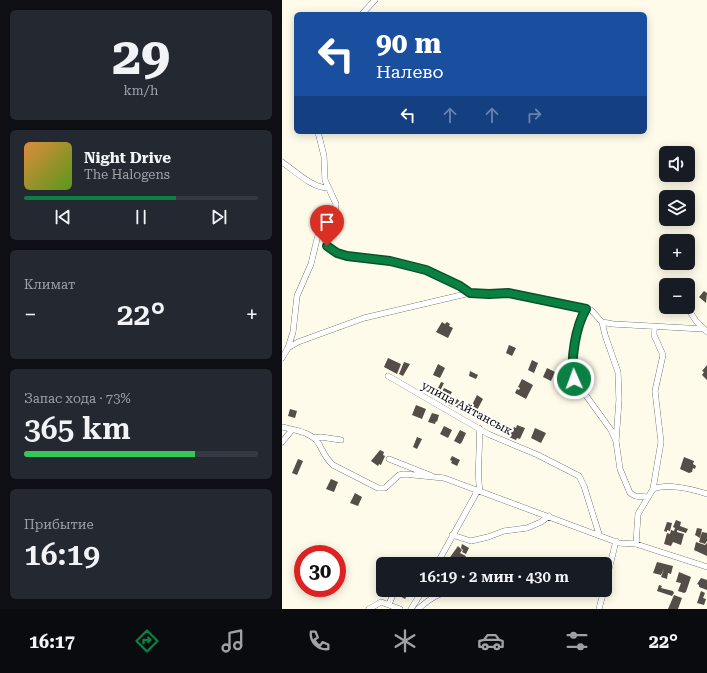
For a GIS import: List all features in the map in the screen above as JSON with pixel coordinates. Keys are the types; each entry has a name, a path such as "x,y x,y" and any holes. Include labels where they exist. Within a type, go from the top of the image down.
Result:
{"street":[{"path":"364,12 375,0"},
{"path":"282,358 288,348 294,332 297,296 311,264 317,239 322,229 335,212 335,198 328,188 325,180 324,156 318,134"},
{"path":"282,162 314,184 322,188 328,188"},
{"path":"322,229 324,241 327,246 337,253 347,256 410,265 447,279 470,293"},
{"path":"288,348 298,342 364,318 470,293 508,293 591,310 602,322 618,372 619,400 616,441 620,469 630,493 635,496 648,497"},
{"path":"586,309 575,338 572,372 574,379 611,430 616,441"},
{"path":"692,314 696,321 706,331"},
{"path":"602,322 706,331"},
{"path":"636,544 638,514 653,489 661,442 655,391 663,355 654,335 654,327"},
{"name":"улица Айтансык","path":"388,376 488,434 538,455 578,476 582,480 599,534"},
{"path":"282,427 311,436 314,438 327,460 332,465 378,488 385,488 399,475 404,474 444,478 616,541 636,544 707,568"},
{"path":"440,557 479,491 479,428"},
{"path":"282,442 292,430"},
{"path":"314,438 321,437 341,440"},
{"path":"389,459 438,478"},
{"path":"653,489 660,486 692,489 707,494"},
{"path":"452,535 471,541 504,531 527,528 541,522 549,516"},
{"path":"612,557 616,541"},
{"path":"389,604 392,597"},
{"path":"411,609 419,597"},
{"path":"418,609 432,597"},
{"path":"599,609 602,597"},
{"path":"369,609 381,602 400,609"}],"building":[{"path":"704,291 707,293 706,303 699,297"},
{"path":"442,322 445,324 447,322 450,324 449,326 453,328 448,338 436,332"},
{"path":"509,345 516,348 512,356 506,353"},
{"path":"388,358 401,364 397,374 384,367"},
{"path":"532,360 538,363 534,373 528,370"},
{"path":"404,362 410,364 403,376 399,374"},
{"path":"438,364 445,368 440,378 433,375"},
{"path":"707,365 707,380 702,375 704,372 702,371"},
{"path":"547,368 555,372 551,381 543,377"},
{"path":"470,371 478,375 476,379 469,376"},
{"path":"522,379 533,385 526,399 515,393 517,389 519,390 520,388 518,387"},
{"path":"441,382 444,383 439,393 436,392"},
{"path":"444,388 452,392 447,401 439,397"},
{"path":"477,395 483,399 476,412 470,409"},
{"path":"451,398 456,400 452,407 448,405"},
{"path":"457,399 462,403 459,409 454,406"},
{"path":"416,405 426,409 422,419 412,415"},
{"path":"290,409 297,411 295,418 288,416"},
{"path":"432,413 439,415 435,424 428,422"},
{"path":"517,425 525,428 520,439 517,438 516,440 509,437 514,427 516,428"},
{"path":"444,426 452,430 448,438 440,434"},
{"path":"535,428 546,433 541,443 531,438"},
{"path":"460,430 466,433 460,444 454,441"},
{"path":"417,437 422,439 417,449 413,447"},
{"path":"380,450 384,452 383,455 385,456 381,465 379,464 378,466 371,461"},
{"path":"452,456 460,460 457,466 451,463 452,461 450,460"},
{"path":"684,457 694,461 693,464 696,466 695,469 693,468 692,472 689,473 680,469"},
{"path":"298,459 303,461 297,475 292,473"},
{"path":"331,479 338,482 334,492 326,489"},
{"path":"355,493 362,497 358,506 350,503"},
{"path":"676,520 681,522 680,526 688,529 686,533 677,530 677,532 684,534 681,545 673,542 671,546 664,544 667,533 670,534 671,530 674,531 675,528 673,527"},
{"path":"667,522 672,523 670,531 667,530 667,532 664,531"},
{"path":"697,528 702,529 700,538 695,535"},
{"path":"702,532 707,533 707,541 705,544 699,542"},
{"path":"696,542 705,545 707,543 707,556 694,550"},
{"path":"462,544 469,548 466,554 462,552"},
{"path":"458,546 462,550 460,553 466,556 465,557 450,557"},
{"path":"657,562 673,566 671,574 668,573 667,579 661,577 664,569 661,575 653,573"},
{"path":"679,572 691,577 686,592 684,593 678,591 681,583 676,582"},
{"path":"701,578 707,580 707,590 699,587 697,584"},
{"path":"659,585 662,586 661,588 673,591 674,593 672,596 657,591"},
{"path":"701,591 705,593 703,598 706,599 704,605 697,603"},
{"path":"674,595 682,598 678,609 668,609"}],"route":[{"path":"327,246 337,253 347,256 390,261 426,270 447,279 470,293 508,293 583,307 586,309 575,338 572,372 574,379"}]}
